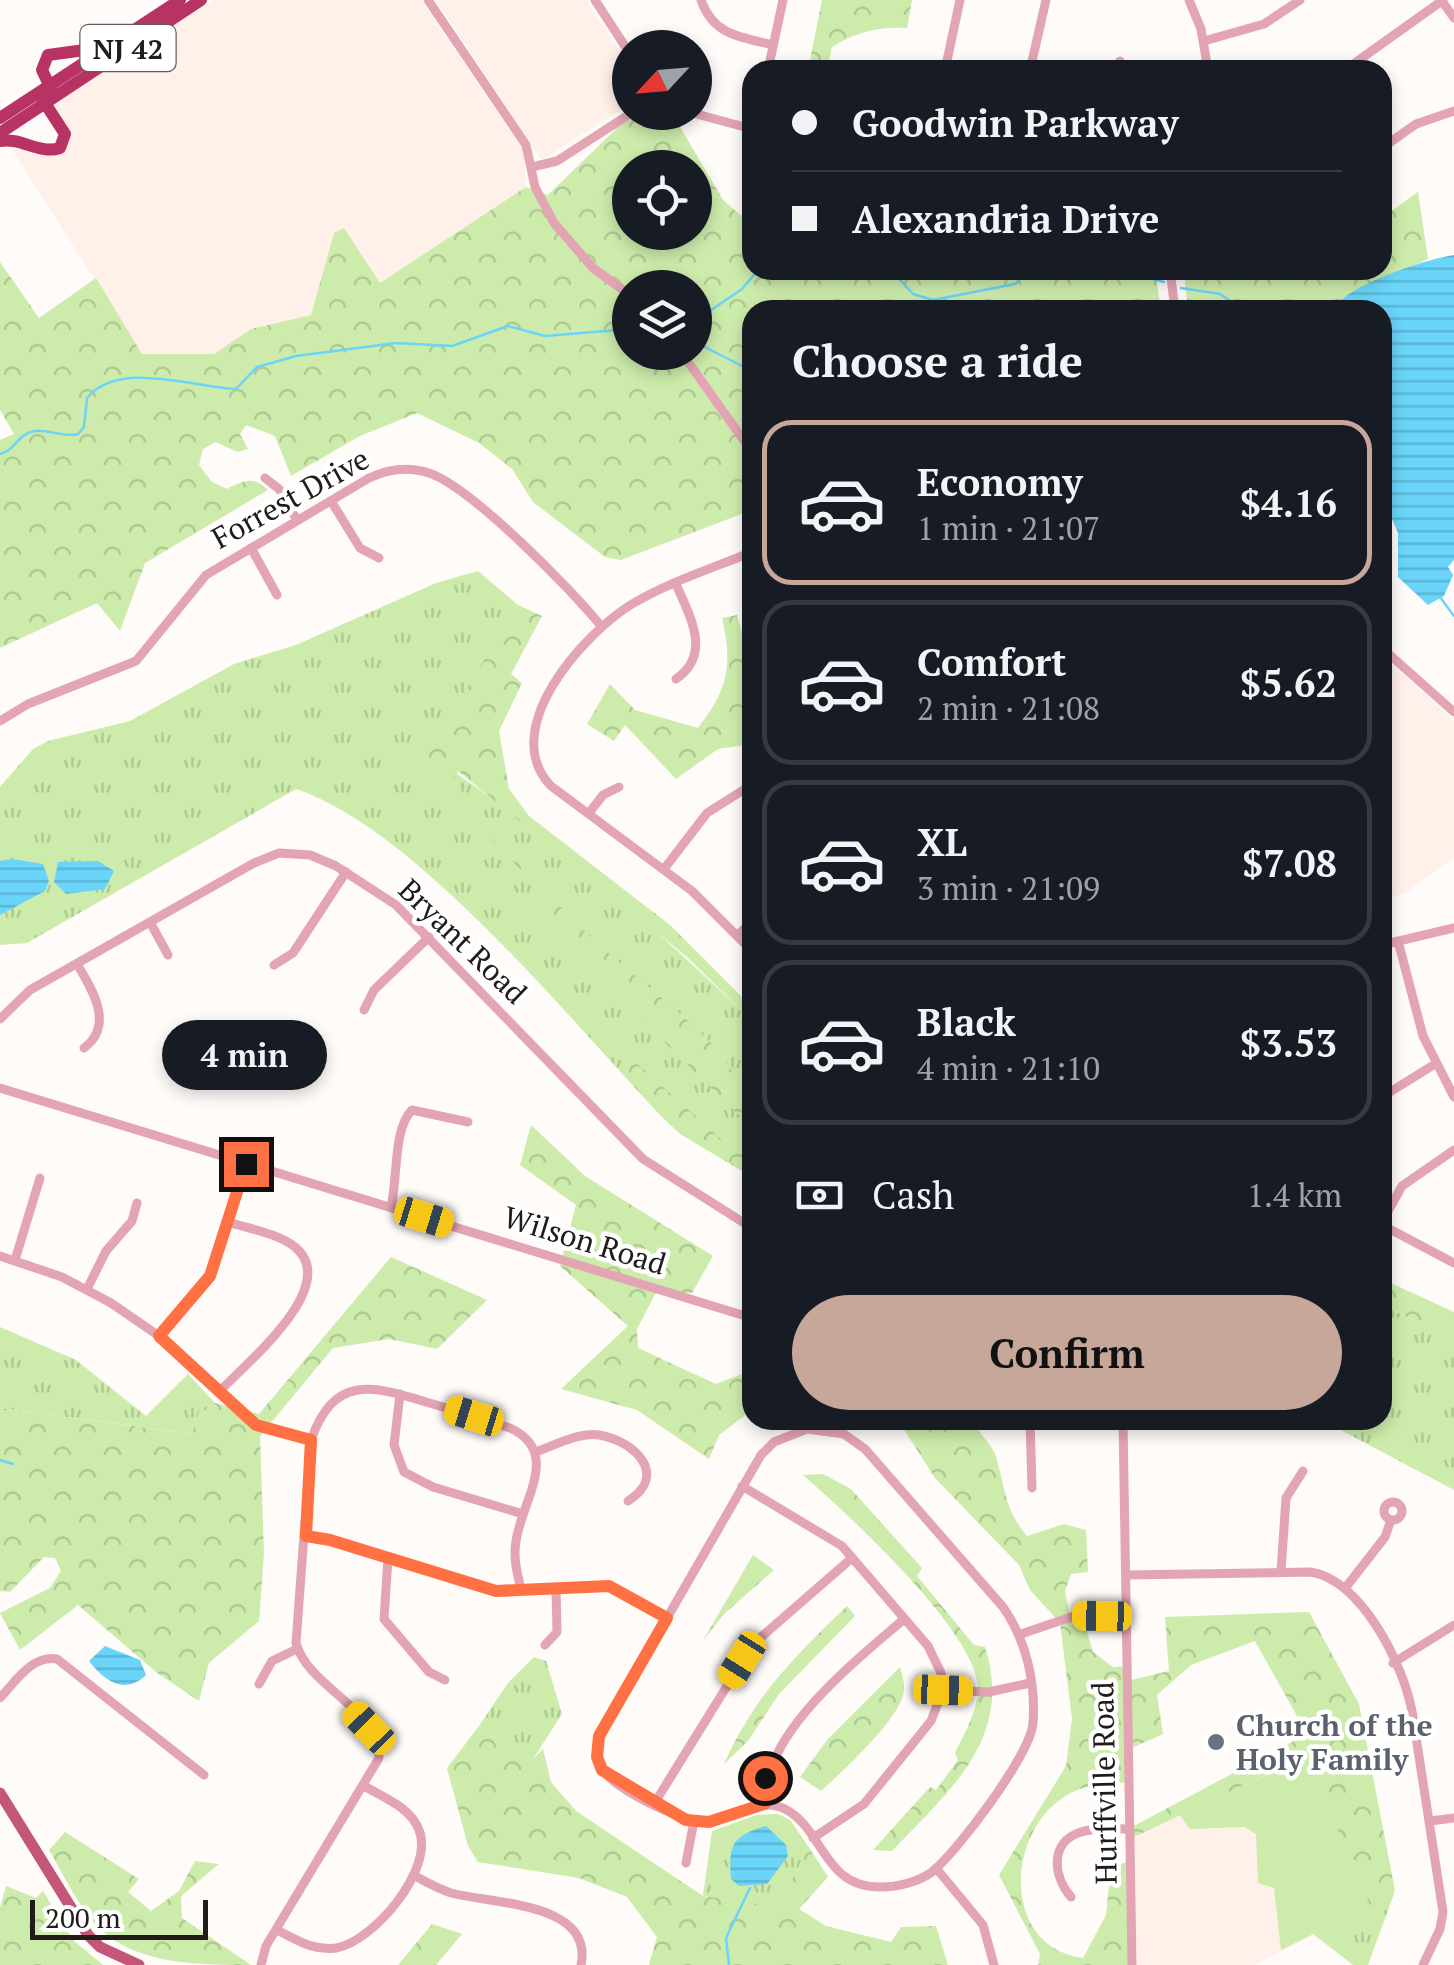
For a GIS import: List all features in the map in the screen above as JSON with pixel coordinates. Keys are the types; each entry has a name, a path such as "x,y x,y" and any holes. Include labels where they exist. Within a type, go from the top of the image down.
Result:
{"highway":[{"name":"NJ 42","path":"0,137 110,46 180,0"},
{"name":"NJ 42","path":"0,118 47,95 201,0"},
{"path":"0,137 49,151 60,148 65,134 47,95 42,70 48,55 110,46"}],"main road":[{"path":"0,1794 88,1935 100,1947 139,1965"}],"street":[{"path":"428,0 526,145 534,187 554,223 594,268 612,282"},
{"path":"594,0 614,30"},
{"path":"701,0 710,21 723,32 773,45"},
{"path":"770,60 784,0"},
{"path":"947,60 960,0"},
{"path":"1032,60 1046,0"},
{"path":"1188,0 1204,40 1207,60"},
{"path":"1359,60 1442,0 1454,18"},
{"path":"1204,40 1264,24 1297,1"},
{"path":"1392,141 1423,120 1454,111"},
{"path":"712,118 742,126"},
{"path":"532,167 557,162 612,126"},
{"path":"694,370 742,438"},
{"name":"Forrest Drive","path":"0,721 28,704 136,661 201,580 297,520 385,472 412,469 433,474 554,572 601,626"},
{"path":"265,478 279,489 297,520"},
{"path":"330,501 360,548 379,558"},
{"path":"251,548 278,595"},
{"path":"742,557 676,584 601,626 552,688 533,738 536,762 546,780 664,869 742,940"},
{"path":"676,584 696,642 690,666 676,679"},
{"path":"1392,657 1454,712"},
{"path":"589,813 603,795 619,787"},
{"path":"664,869 707,813 742,791"},
{"name":"Bryant Road","path":"0,1019 4,1004 270,856 310,854 396,905 643,1159 742,1222"},
{"path":"274,965 293,953 346,872"},
{"path":"150,922 168,956"},
{"path":"1392,942 1454,928"},
{"path":"738,936 742,932"},
{"path":"364,1010 374,990 429,937"},
{"path":"1398,941 1414,1008 1435,1064 1454,1096"},
{"path":"78,964 99,1011 96,1034 84,1048"},
{"path":"1392,1092 1435,1064"},
{"name":"Wilson Road","path":"0,1088 742,1315"},
{"path":"391,1207 399,1176 400,1126 405,1117 412,1110 424,1109 468,1122"},
{"path":"1392,1205 1402,1186 1454,1150"},
{"path":"159,1336 210,1276 246,1164"},
{"path":"15,1260 40,1178"},
{"path":"86,1289 108,1249 132,1221 137,1203"},
{"path":"220,1392 300,1304 309,1281 306,1262 293,1246 228,1222"},
{"path":"1392,1230 1454,1264"},
{"path":"0,1256 86,1289 159,1336 260,1428 311,1440"},
{"path":"261,1965 278,1930 366,1787 379,1758 374,1735 298,1649 311,1440 318,1421 338,1397 367,1387 400,1394 510,1428 530,1438 538,1450 538,1466 515,1551 520,1589"},
{"path":"400,1394 394,1445 404,1472 433,1487 523,1514"},
{"path":"814,1430 791,1434 761,1455 599,1736 598,1764 607,1775 654,1804 694,1820 709,1822 764,1804 798,1817 832,1866 877,1888 912,1882 936,1868 1028,1750 1034,1721 1030,1683 1021,1634 1003,1607 854,1439 823,1430"},
{"path":"1030,1430 1032,1488"},
{"name":"Hurffville Road","path":"1123,1430 1132,1965"},
{"path":"538,1450 591,1435 630,1446 639,1453 649,1476 642,1491 628,1501"},
{"path":"1281,1572 1286,1498 1304,1471"},
{"path":"742,1486 817,1528 852,1558 935,1657 943,1690 930,1720 864,1804 813,1838"},
{"path":"1346,1587 1385,1538 1391,1520"},
{"path":"306,1536 484,1588 556,1590 609,1586 667,1618"},
{"path":"388,1558 384,1618 429,1672 445,1680"},
{"path":"654,1804 753,1644 852,1558"},
{"path":"1126,1576 1320,1574 1346,1587 1362,1605 1410,1700 1443,1912 1440,1929 1423,1965"},
{"path":"545,1646 557,1632 556,1590"},
{"path":"1021,1634 1078,1615 1126,1616"},
{"path":"764,1804 765,1778 808,1710 837,1677 904,1619"},
{"path":"1392,1662 1454,1624"},
{"path":"259,1684 272,1661 298,1649"},
{"path":"0,1698 35,1662 44,1657 58,1660 204,1775"},
{"path":"943,1690 989,1692 1030,1683"},
{"path":"278,1930 313,1948 348,1945 376,1928 414,1876 422,1840 419,1828 406,1812 366,1787"},
{"path":"1430,1821 1454,1818"},
{"path":"686,1863 694,1820"},
{"path":"1071,1897 1058,1880 1056,1866 1064,1843 1092,1829 1129,1828"},
{"path":"936,1868 983,1926 994,1965"},
{"path":"414,1876 448,1892 558,1917 576,1930 584,1948 581,1965"}],"shaded area":[{"path":"214,0 421,0 523,150 526,187 379,284 344,228 334,233 311,315 251,329 215,354 142,354 6,140 49,151 64,143 44,103 192,6 198,10"},
{"path":"436,0 586,0 612,40 612,115 542,160"},
{"path":"1392,665 1454,720 1454,857 1405,893 1392,897"},
{"path":"1307,1756 1370,1906 1254,1965 1135,1965 1132,1838"}],"green space":[{"path":"822,0 912,0 907,28 868,31 832,47 829,60 810,60"},
{"path":"615,130 682,130 694,150 612,150 612,250 712,250 712,181 723,200 742,216 742,280 1156,280 1160,300 742,300 742,514 621,560 605,557 533,502 512,469 479,443 417,413 360,436 291,476 275,436 246,425 240,434 248,449 238,452 215,442 203,449 199,465 212,482 227,489 253,481 268,490 145,563 120,631 97,603 0,648 0,440 14,434 0,410 0,262 39,318 96,278 142,354 214,354 251,329 311,315 334,233 344,228 380,283 526,187 548,195"},
{"path":"1418,192 1428,259 1392,275 1392,211"},
{"path":"1185,280 1382,280 1341,300 1187,300"},
{"path":"478,571 518,605 479,674 447,767 605,888 742,1012 742,1171 680,1134 662,1117 538,982 441,885 391,843 342,810 296,789 27,943 0,945 0,787 33,749 48,741 130,721 234,664 296,645 436,583"},
{"path":"518,605 542,616 511,674 522,683 499,731 509,789 529,816 670,925 742,997 742,1011 687,957 458,771 454,779 472,806 541,873 532,881 419,767"},
{"path":"737,615 742,633 742,745 718,749 676,779 625,725 614,741 587,724 610,684 635,710 698,728 716,701 725,676 727,650 722,618"},
{"path":"553,898 591,937 694,1027 742,1084 742,1118 534,914"},
{"path":"633,1060 721,1139 742,1150 742,1170 677,1130 624,1074"},
{"path":"531,1125 585,1176 713,1256 692,1293 655,1294 637,1329 638,1348 716,1384 742,1374 742,1418 719,1435 709,1459 637,1410 561,1389 628,1326 560,1266 576,1205 520,1165"},
{"path":"391,1257 487,1300 437,1349 389,1339 333,1348 260,1436 264,1553 259,1621 209,1663 199,1701 157,1673 78,1605 20,1650 0,1613 50,1588 61,1571 55,1558 44,1557 10,1592 0,1591 0,1408 192,1434 200,1409 215,1403 259,1414"},
{"path":"1392,1284 1454,1312 1454,1338 1392,1310"},
{"path":"1392,1310 1454,1338 1454,1490 1341,1430 1392,1430"},
{"path":"0,1327 76,1360 146,1416 188,1374 215,1403 200,1409 193,1434 0,1408"},
{"path":"904,1430 978,1430 995,1454 1009,1506 1027,1536 1064,1524 1086,1530 1088,1572 1071,1574 1065,1591 1070,1617 1082,1615 1093,1652 1113,1667 1130,1666 1131,1680 1169,1671 1165,1617 1309,1612 1359,1704 1395,1891 1370,1906 1306,1756 1132,1838 1132,1827 1307,1734 1255,1641 1191,1665 1157,1695 1163,1734 1132,1748 1132,1782 1080,1789 1045,1814 1031,1837 1023,1862 1021,1888 1026,1912 1038,1934 1057,1949 1083,1958 1106,1915 1111,1866 1132,1861 1132,1965 1038,1965 1040,1954 999,1875 1066,1766 1072,1719 1060,1623 1030,1590 1019,1565 935,1478"},
{"path":"823,1474 851,1489 922,1568 917,1576 974,1645 985,1647 992,1679 991,1709 971,1760 955,1784 892,1851 873,1850 930,1787 936,1790 958,1760 955,1753 975,1708 977,1680 952,1629 929,1600 848,1515 803,1475"},
{"path":"753,1555 774,1570 724,1614 702,1642"},
{"path":"847,1606 855,1616 779,1694 748,1741 724,1764 749,1717 777,1678"},
{"path":"534,1657 546,1661 562,1714 533,1759 518,1755 479,1726 508,1683"},
{"path":"900,1667 904,1688 900,1702 869,1744 821,1791 800,1777 827,1740"},
{"path":"479,1726 518,1755 533,1759 543,1749 551,1782 576,1811 703,1896 780,1907 808,1846 828,1877 799,1909 826,1926 891,1942 901,1927 936,1926 948,1965 649,1965 657,1937 627,1897 579,1878 478,1862 468,1846 447,1768"},
{"path":"1307,1756 1370,1906 1281,1950 1274,1888 1258,1883 1256,1834 1244,1827 1190,1829 1180,1815"},
{"path":"778,1814 790,1820 808,1846 781,1908 703,1896 712,1831 757,1815"},
{"path":"65,1832 139,1879 128,1892 151,1911 179,1891 195,1861 219,1864 181,1896 182,1918 251,1965 157,1958 107,1935 82,1906 49,1850"},
{"path":"6,1886 36,1898 43,1891 73,1940 103,1965 0,1965 0,1908"},
{"path":"1395,1891 1368,1965 1353,1965 1313,1934"},
{"path":"432,1924 462,1934 436,1965 398,1965"}],"water":[{"path":"1454,255 1454,560 1448,567 1453,575 1444,596 1428,605 1398,577 1398,533 1392,519 1392,300 1342,300 1373,281 1392,280 1392,274"},
{"path":"0,861 43,864 49,881 45,891 0,915"},
{"path":"98,861 114,871 105,889 66,894 54,882 58,862"},
{"path":"105,1646 140,1660 146,1675 123,1685 109,1680 89,1661"},
{"path":"766,1826 786,1845 788,1856 767,1884 739,1886 731,1879 732,1849 740,1838"}],"waterway":[{"path":"712,309 750,280"},
{"path":"900,280 913,294 933,300"},
{"path":"933,300 1019,280"},
{"path":"1156,280 1164,282"},
{"path":"1181,288 1220,294 1229,300"},
{"path":"0,454 35,431 78,434 84,427 87,398 101,386 118,380 158,378 236,389 257,367 296,356 396,343 452,346 508,326 545,336 612,330"},
{"path":"712,351 742,366"},
{"path":"1440,597 1454,616"},
{"path":"0,1460 13,1464"},
{"path":"729,1965 726,1938 750,1888"}],"place":[{"name":"Church of the Holy Family","path":"1216,1742"}],"route":[{"path":"246,1164 210,1276 159,1336 263,1430 311,1440 306,1536 496,1591 609,1586 667,1618 599,1736 596,1748 602,1770 675,1816 709,1822 764,1804 765,1778"}]}
